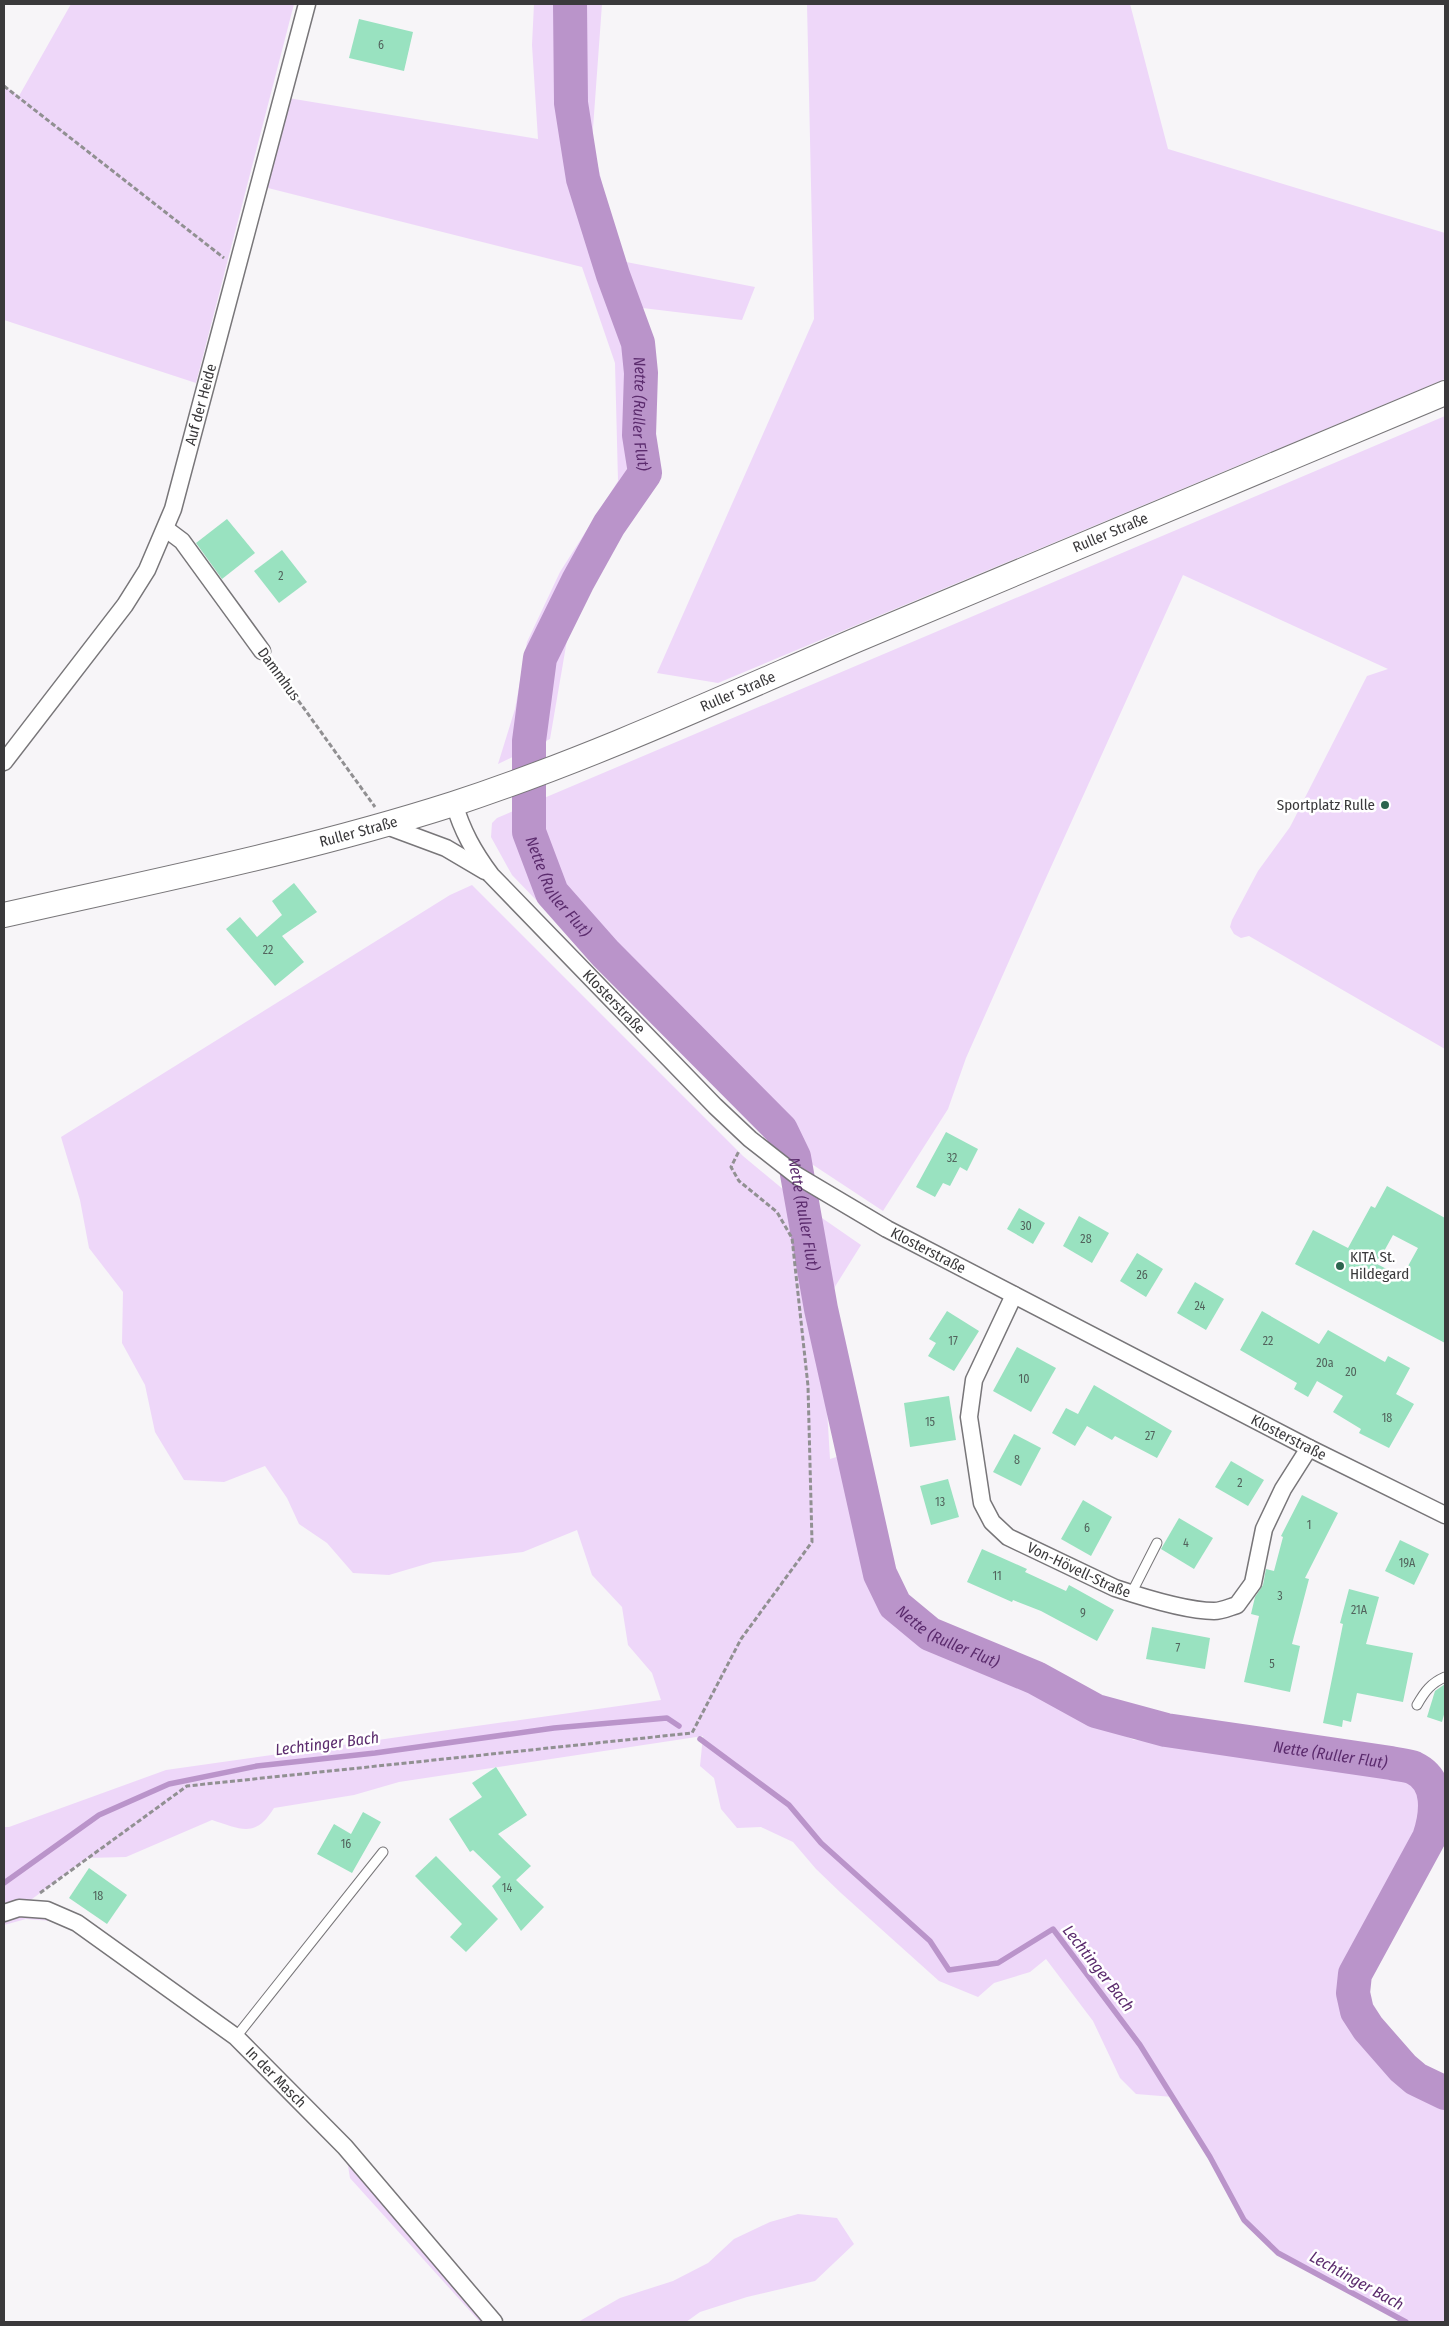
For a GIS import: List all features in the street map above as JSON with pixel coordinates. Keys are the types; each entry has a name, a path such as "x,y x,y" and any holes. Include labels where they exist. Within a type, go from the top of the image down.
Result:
{"main road":[{"name":"Ruller Straße","path":"4,915 311,846 454,803 514,782 672,720 1155,513 1445,393"}],"street":[{"name":"Auf der Heide","path":"4,762 125,605 147,570 166,529 173,509 308,4"},
{"name":"Dammhus","path":"166,529 182,542 262,651"},
{"name":"Klosterstraße","path":"454,803 472,850 491,875 715,1106 768,1155 823,1192 887,1229 1310,1448 1445,1515"},
{"name":"Klosterstraße","path":"384,825 446,848 491,875"},
{"name":"Von-Hövell-Straße","path":"1014,1295 974,1380 969,1417 982,1503 992,1522 1008,1537 1131,1594 1180,1606 1215,1611 1237,1605 1253,1583 1264,1529 1283,1489 1310,1448"},
{"name":"In der Masch","path":"11,1910 47,1910 77,1923 236,2037 345,2146 494,2322"}],"lane":[{"path":"1131,1594 1157,1543"},
{"path":"1417,1705 1425,1690 1434,1682 1445,1677"},
{"path":"236,2037 383,1852"}],"path":[{"path":"4,86 225,258 237,264"},
{"name":"Dammhus","path":"262,651 374,805 384,825"},
{"path":"11,1910 186,1786 692,1732 741,1639 812,1542 808,1386 792,1238 777,1212 739,1181 731,1167 734,1157 750,1139"}],"shaded area":[{"path":"71,4 294,4 196,383 4,320 4,86 19,96"},
{"path":"534,4 602,4 592,142 621,261 755,287 742,320 626,306 638,343 641,373 639,435 645,473 602,559 573,605 550,739 498,764 515,709 527,642 560,572 618,481 615,363 582,267 264,187 288,98 538,139 532,45"},
{"path":"807,4 1130,4 1168,149 1445,233 1445,379 718,683 657,673 814,319"},
{"path":"1445,416 1445,1049 1249,936 1241,938 1234,934 1230,927 1258,871 1290,827 1367,676 1388,669 1183,575 966,1058 948,1109 883,1211 754,1126 512,875 491,837 492,823 497,818"},
{"path":"472,885 743,1156 796,1200 861,1245 821,1309 830,1459 853,1452 880,1574 895,1605 930,1634 1036,1678 1102,1726 1134,1740 1281,1748 1391,1763 1414,1768 1429,1780 1436,1801 1435,1820 1429,1838 1355,1974 1353,1993 1357,2011 1368,2028 1403,2068 1416,2079 1445,2096 1445,2322 1406,2322 1278,2253 1244,2220 1210,2157 1173,2097 1136,2094 1120,2078 1093,2021 1046,1959 1030,1972 994,1983 978,1997 939,1981 841,1893 816,1869 793,1842 761,1827 737,1828 721,1809 714,1778 700,1766 703,1736 399,1782 354,1795 274,1808 267,1818 254,1828 239,1828 212,1820 126,1857 87,1858 20,1908 77,1923 26,1919 4,1925 4,1827 9,1827 166,1770 661,1700 652,1673 628,1645 622,1607 592,1575 577,1530 523,1552 433,1562 389,1575 353,1573 327,1543 299,1524 287,1498 265,1466 224,1482 184,1480 155,1432 145,1385 122,1343 123,1292 89,1248 80,1200 61,1137 450,895"},
{"path":"345,2147 494,2322 480,2322 350,2178"},
{"path":"798,2214 837,2218 854,2244 815,2281 747,2297 700,2312 686,2322 578,2322 620,2298 673,2281 708,2263 734,2239 770,2222"}],"building":[{"path":"359,19 413,32 404,71 349,58"},
{"path":"227,519 255,553 222,579 196,543"},
{"path":"282,550 307,582 279,603 254,571"},
{"path":"294,883 317,912 282,936 304,962 275,986 226,929 240,917 257,937 282,915 272,901"},
{"path":"946,1132 978,1149 967,1171 960,1167 950,1186 943,1183 935,1197 916,1187"},
{"name":"KITA St. Hildegard","path":"1387,1186 1445,1218 1445,1343 1295,1264 1313,1230 1348,1248 1371,1206 1375,1208","holes":["1393,1235 1418,1248 1402,1277 1377,1264"]},
{"path":"1019,1208 1045,1223 1033,1244 1007,1229"},
{"path":"1079,1216 1109,1233 1092,1263 1063,1246"},
{"path":"1137,1253 1163,1269 1146,1297 1120,1281"},
{"path":"1195,1282 1224,1299 1206,1330 1177,1313"},
{"path":"947,1311 979,1331 954,1371 928,1356 936,1343 929,1339"},
{"path":"1262,1311 1319,1344 1328,1330 1385,1362 1388,1356 1410,1368 1396,1394 1414,1404 1389,1448 1359,1433 1361,1429 1333,1412 1343,1396 1317,1381 1308,1397 1294,1389 1297,1383 1240,1350"},
{"path":"1017,1347 1056,1368 1031,1412 993,1391"},
{"path":"1094,1385 1172,1431 1157,1458 1115,1436 1112,1440 1087,1426 1075,1446 1052,1433 1066,1408 1078,1414"},
{"path":"949,1396 956,1440 910,1447 904,1403"},
{"path":"1014,1434 1041,1448 1021,1486 993,1472"},
{"path":"1231,1461 1264,1480 1248,1506 1215,1487"},
{"path":"948,1479 959,1517 931,1525 920,1486"},
{"path":"1302,1495 1338,1513 1305,1578 1309,1579 1292,1644 1300,1646 1290,1692 1244,1682 1259,1616 1251,1614 1255,1597 1263,1585 1266,1569 1274,1571 1283,1537 1281,1536"},
{"path":"1083,1500 1112,1517 1091,1556 1061,1539"},
{"path":"1179,1518 1213,1538 1194,1569 1161,1549"},
{"path":"1400,1540 1429,1554 1414,1585 1385,1571"},
{"path":"982,1549 1027,1569 1025,1572 1066,1591 1069,1585 1114,1610 1097,1641 1041,1611 1013,1600 1012,1602 967,1582"},
{"path":"1349,1589 1379,1597 1366,1644 1413,1653 1403,1702 1357,1693 1351,1722 1343,1720 1342,1727 1323,1723 1343,1624 1340,1623"},
{"path":"1152,1627 1210,1638 1205,1669 1146,1659"},
{"path":"1445,1684 1445,1711 1442,1722 1427,1717 1435,1691"},
{"path":"496,1767 527,1815 498,1834 531,1866 516,1880 544,1907 521,1931 492,1886 501,1877 473,1850 470,1852 449,1819 482,1797 472,1783"},
{"path":"363,1812 381,1822 352,1873 317,1854 334,1824 351,1834"},
{"path":"436,1856 498,1919 466,1952 450,1937 462,1924 415,1876"},
{"path":"89,1868 127,1895 107,1924 69,1898"}],"waterway":[{"name":"Nette (Ruller Flut)","path":"570,4 571,103 583,179 613,275 638,343 641,373 639,435 645,473 609,525 578,581 540,658 529,741 529,832 552,893 605,953 781,1130 794,1157 821,1309 880,1574 895,1605 930,1634 1036,1678 1096,1711 1166,1730 1408,1766 1423,1774 1429,1781 1435,1799 1434,1819 1429,1838 1355,1974 1353,1993 1357,2011 1368,2028 1403,2068 1416,2079 1445,2093"},
{"name":"Lechtinger Bach","path":"4,1883 99,1815 169,1784 257,1766 375,1753 554,1728 667,1718 679,1726"},
{"name":"Lechtinger Bach","path":"700,1739 789,1805 821,1843 930,1941 949,1970 998,1963 1053,1929 1140,2045 1210,2157 1244,2220 1278,2253 1406,2322"}],"place":[{"name":"Sportplatz Rulle","path":"1385,805"},
{"name":"KITA St. Hildegard","path":"1340,1266"}]}
